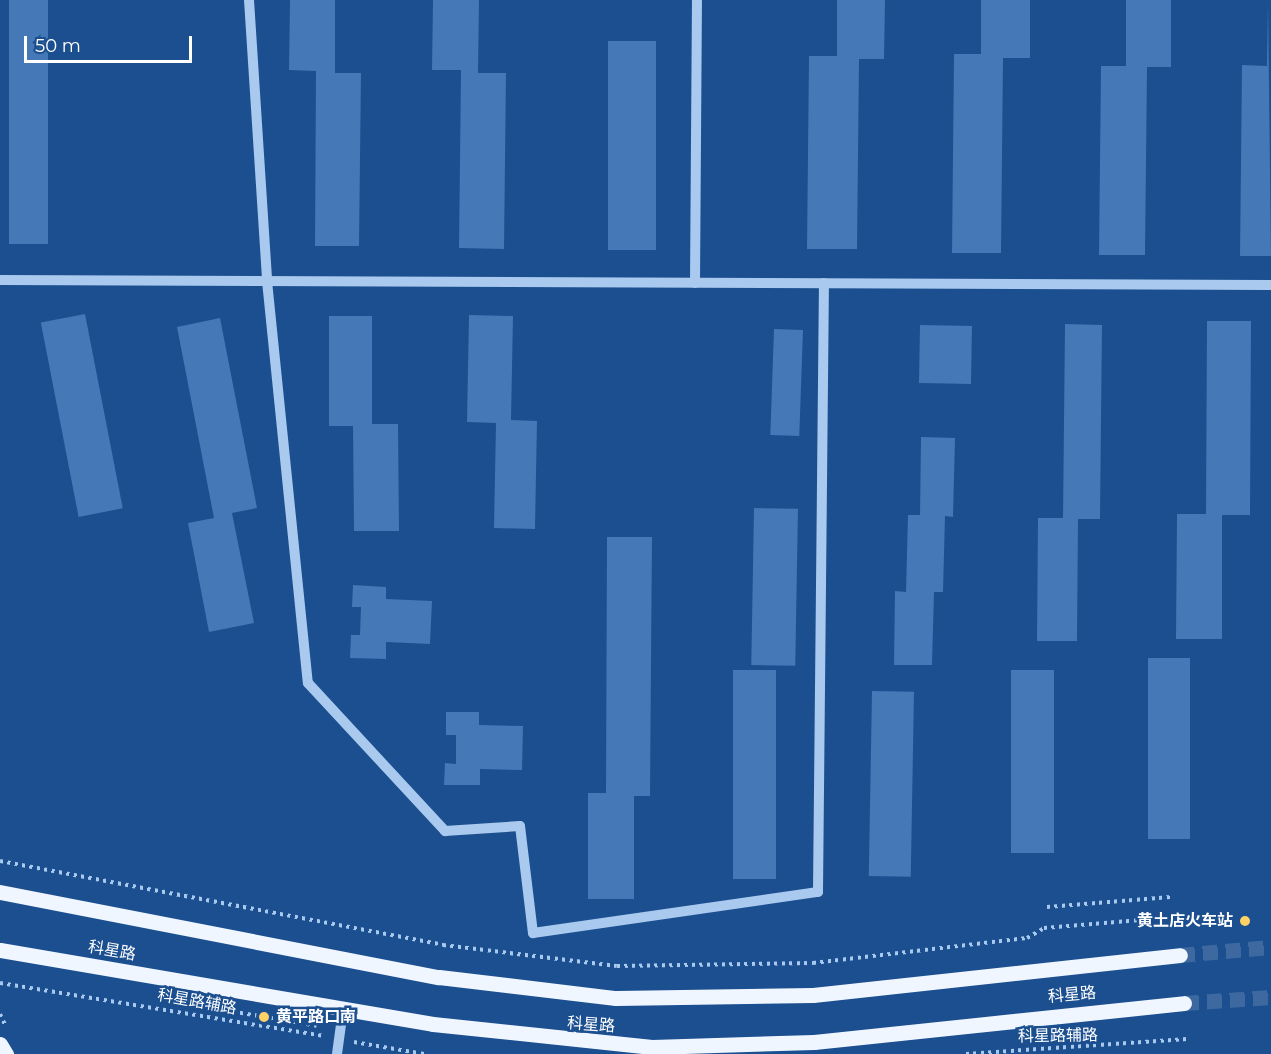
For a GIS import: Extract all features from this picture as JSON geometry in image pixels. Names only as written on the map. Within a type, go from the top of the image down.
[{"type":"main road","name":"科星路","points":[[0,892],[439,977],[616,998],[813,995],[1180,955]]},
{"type":"main road","name":"科星路","points":[[0,950],[344,1010],[584,1044],[736,1048],[1184,1003]]},
{"type":"main road","points":[[0,1044],[6,1054]]},
{"type":"street","points":[[249,0],[267,281],[308,682],[445,831],[520,826],[533,933],[818,892],[824,283]]},
{"type":"street","points":[[695,283],[698,0]]},
{"type":"street","points":[[0,280],[1271,285]]},
{"type":"street","points":[[337,1054],[344,1010]]},
{"type":"path","points":[[1047,907],[1171,897]]},
{"type":"path","name":"科星路辅路","points":[[0,983],[424,1054]]},
{"type":"path","points":[[218,1009],[284,1023],[316,1026]]},
{"type":"path","name":"科星路辅路","points":[[966,1054],[1187,1039]]},
{"type":"building","points":[[9,0],[48,0],[48,244],[9,244]]},
{"type":"building","points":[[290,0],[335,0],[335,73],[361,73],[359,246],[315,246],[316,71],[289,70]]},
{"type":"building","points":[[433,0],[479,0],[478,73],[506,73],[504,249],[459,248],[461,70],[432,70]]},
{"type":"building","points":[[837,0],[885,0],[884,59],[859,59],[857,249],[807,249],[809,56],[837,56]]},
{"type":"building","points":[[981,0],[1030,0],[1030,58],[1003,58],[1001,253],[952,253],[954,54],[981,54]]},
{"type":"building","points":[[1126,0],[1171,0],[1171,67],[1147,67],[1145,255],[1099,255],[1101,66],[1126,66]]},
{"type":"building","points":[[1268,0],[1271,256],[1240,256],[1242,65],[1267,66]]},
{"type":"building","points":[[608,41],[656,41],[656,250],[608,250]]},
{"type":"building","points":[[85,314],[123,508],[79,517],[41,323]]},
{"type":"building","points":[[469,315],[513,316],[511,420],[537,421],[535,529],[494,528],[496,423],[467,422]]},
{"type":"building","points":[[329,316],[372,316],[372,424],[398,424],[399,531],[354,531],[353,426],[329,426]]},
{"type":"building","points":[[220,318],[257,508],[232,513],[254,623],[209,632],[188,523],[214,518],[177,327]]},
{"type":"building","points":[[1207,321],[1251,321],[1250,515],[1222,515],[1222,639],[1176,639],[1177,514],[1206,514]]},
{"type":"building","points":[[1065,324],[1102,325],[1100,519],[1078,519],[1077,641],[1037,641],[1038,518],[1063,518]]},
{"type":"building","points":[[920,325],[972,326],[971,384],[919,383]]},
{"type":"building","points":[[774,329],[803,330],[799,436],[770,435]]},
{"type":"building","points":[[921,437],[955,438],[953,517],[945,516],[943,592],[934,592],[932,665],[894,665],[895,591],[906,592],[908,515],[920,515]]},
{"type":"building","points":[[754,508],[798,509],[795,666],[751,665]]},
{"type":"building","points":[[607,537],[652,537],[650,796],[634,796],[634,899],[588,899],[588,793],[606,793]]},
{"type":"building","points":[[353,585],[386,587],[386,599],[432,601],[430,644],[386,642],[386,659],[350,658],[351,635],[360,635],[361,607],[352,607]]},
{"type":"building","points":[[1148,658],[1190,658],[1190,839],[1148,839]]},
{"type":"building","points":[[733,670],[776,670],[776,879],[733,879]]},
{"type":"building","points":[[1011,670],[1054,670],[1054,853],[1011,853]]},
{"type":"building","points":[[872,691],[914,692],[911,877],[869,876]]},
{"type":"building","points":[[446,712],[479,712],[479,725],[523,726],[522,770],[480,769],[480,785],[444,785],[445,763],[456,764],[456,735],[446,735]]},
{"type":"tunnel","points":[[1180,955],[1271,947]]},
{"type":"tunnel","points":[[1184,1003],[1271,997]]},
{"type":"place","name":"黄土店火车站","points":[[1245,921]]},
{"type":"place","name":"黄平路口南","points":[[264,1017]]}]
